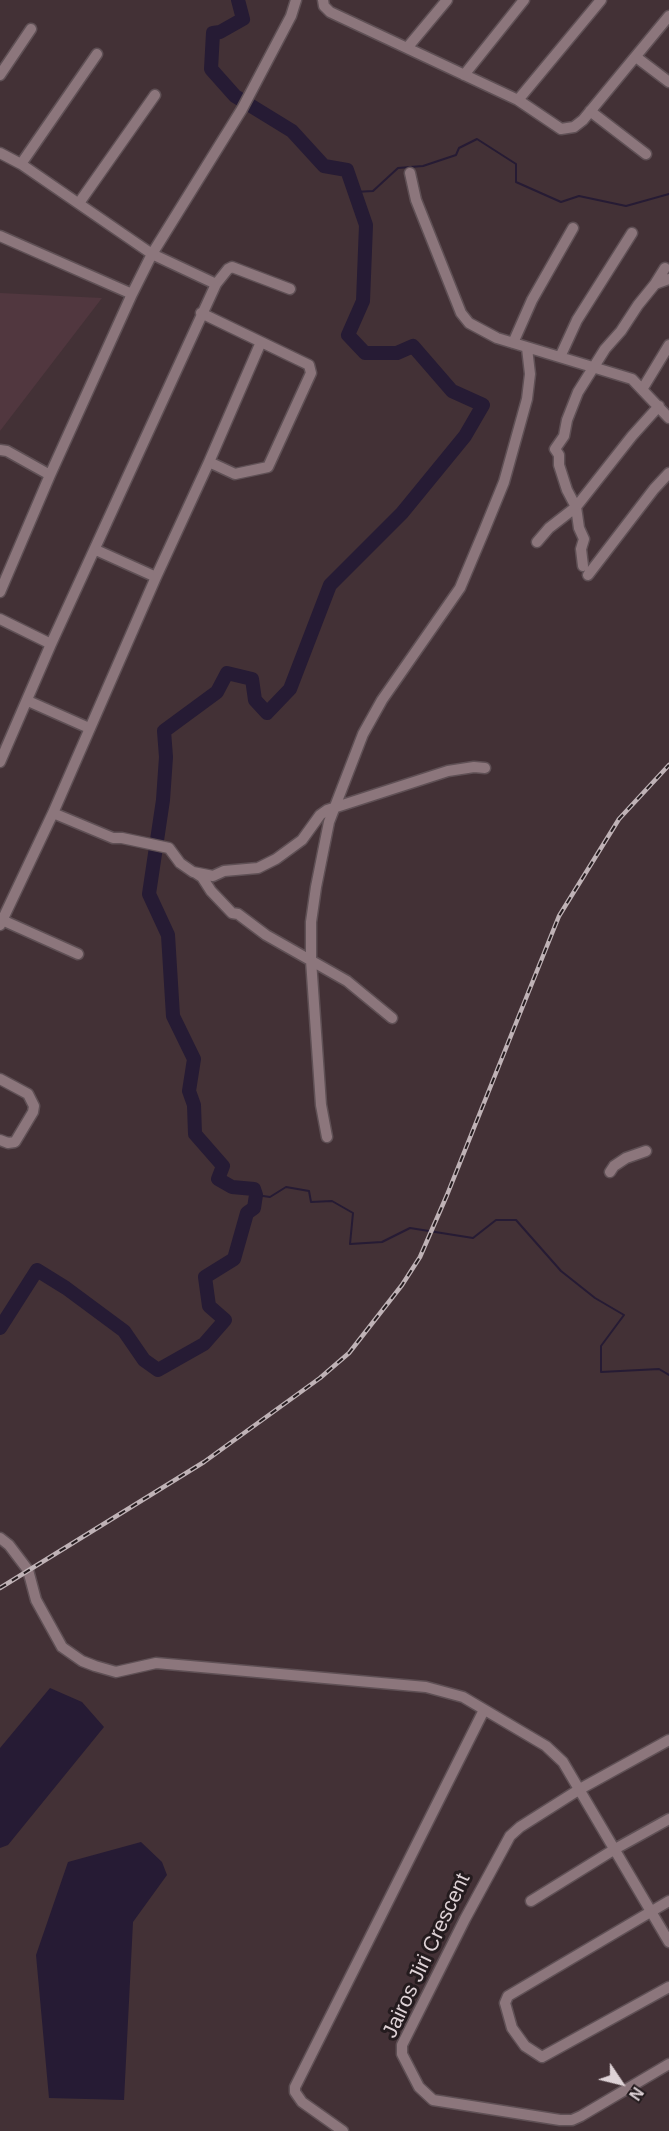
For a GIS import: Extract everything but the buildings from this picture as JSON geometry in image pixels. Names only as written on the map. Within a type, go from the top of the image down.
[{"type":"street","points":[[0,592],[50,475],[152,254],[242,109],[291,16],[296,0]]},
{"type":"street","points":[[322,0],[330,12],[518,100],[561,129],[574,127],[590,111],[669,15]]},
{"type":"street","points":[[407,48],[447,0]]},
{"type":"street","points":[[464,75],[524,0]]},
{"type":"street","points":[[518,100],[601,0]]},
{"type":"street","points":[[0,75],[31,29]]},
{"type":"street","points":[[21,165],[97,54]]},
{"type":"street","points":[[636,57],[669,82]]},
{"type":"street","points":[[79,203],[155,95]]},
{"type":"street","points":[[590,111],[646,154]]},
{"type":"street","points":[[0,153],[79,203],[152,254],[216,284]]},
{"type":"street","points":[[410,173],[416,200],[461,313],[469,323],[527,348],[632,379],[669,418]]},
{"type":"street","points":[[513,343],[532,300],[573,228]]},
{"type":"street","points":[[560,357],[577,320],[632,233]]},
{"type":"street","points":[[0,236],[132,294]]},
{"type":"street","points":[[0,762],[51,644],[216,284],[232,267],[290,289]]},
{"type":"street","points":[[668,271],[638,305],[621,331],[605,349],[578,392],[567,420],[564,436],[555,449],[559,455],[559,465],[567,490],[576,507],[579,528],[584,539],[581,549],[585,571],[669,473]]},
{"type":"street","points":[[201,313],[309,365],[311,373],[268,467],[235,474],[209,462]]},
{"type":"street","points":[[78,954],[1,922],[53,813],[261,342]]},
{"type":"street","points":[[643,388],[669,345]]},
{"type":"street","points":[[327,1137],[321,1105],[311,960],[311,922],[329,822],[363,734],[382,700],[460,588],[484,531],[504,482],[527,399],[530,374],[527,348]]},
{"type":"street","points":[[537,542],[549,528],[576,507],[658,406]]},
{"type":"street","points":[[0,450],[7,451],[50,475]]},
{"type":"street","points":[[96,550],[156,578]]},
{"type":"street","points":[[0,619],[51,644]]},
{"type":"street","points":[[28,701],[90,728]]},
{"type":"street","points":[[193,872],[213,876],[224,871],[258,868],[302,840],[320,815],[327,810],[448,771],[474,767],[485,768]]},
{"type":"street","points":[[53,813],[113,838],[169,848],[180,863],[202,876],[211,891],[232,913],[238,914],[266,935],[347,981],[392,1018]]},
{"type":"street","points":[[0,1079],[28,1094],[34,1106],[18,1140],[12,1143],[0,1140]]},
{"type":"street","points":[[610,1172],[614,1166],[626,1158],[646,1151]]},
{"type":"street","points":[[0,1538],[9,1545],[28,1570],[36,1600],[62,1647],[82,1661],[95,1666],[116,1672],[156,1663],[426,1687],[463,1697],[555,1753],[563,1762],[669,1942]]},
{"type":"street","points":[[343,2131],[302,2102],[295,2092],[297,2081],[484,1710]]},
{"type":"street","name":"Jairos Jiri Crescent","points":[[669,1740],[580,1789],[520,1827],[506,1841],[405,2037],[402,2054],[419,2086],[433,2100],[560,2120],[572,2120],[581,2116],[669,2064]]},
{"type":"street","points":[[531,1901],[669,1819]]},
{"type":"street","points":[[669,1901],[508,1996],[507,2014],[525,2046],[543,2057],[669,1987]]},
{"type":"shaded area","points":[[0,293],[102,298],[0,431]]},
{"type":"shaded area","points":[[50,1688],[82,1702],[104,1727],[8,1845],[0,1848],[0,1748]]},
{"type":"shaded area","points":[[141,1842],[162,1862],[167,1875],[133,1922],[124,2100],[49,2098],[36,1955],[68,1862]]},
{"type":"waterway","points":[[0,1328],[37,1270],[66,1288],[124,1331],[144,1360],[158,1370],[204,1344],[225,1320],[209,1306],[205,1277],[234,1259],[247,1213],[254,1208],[256,1195],[254,1189],[232,1187],[218,1179],[223,1166],[195,1134],[194,1105],[189,1091],[194,1059],[173,1016],[168,935],[149,894],[163,800],[166,757],[164,731],[217,692],[227,673],[252,679],[255,700],[267,713],[290,689],[330,585],[402,513],[465,436],[483,405],[452,391],[413,346],[397,353],[365,353],[348,335],[363,301],[366,225],[347,170],[324,166],[292,131],[235,96],[211,69],[213,33],[220,32],[243,19],[238,0]]},
{"type":"waterway","points":[[355,192],[373,191],[398,168],[423,166],[456,155],[459,148],[477,139],[516,164],[516,182],[561,202],[579,196],[626,206],[669,194]]},
{"type":"waterway","points":[[256,1195],[270,1197],[286,1187],[309,1191],[311,1202],[332,1201],[353,1213],[350,1244],[382,1242],[410,1228],[473,1238],[496,1220],[516,1220],[561,1271],[595,1298],[624,1315],[601,1346],[601,1372],[659,1369],[669,1375]]},
{"type":"railway","points":[[0,1588],[204,1462],[320,1378],[349,1353],[402,1285],[420,1257],[559,916],[619,819],[669,765]]}]
